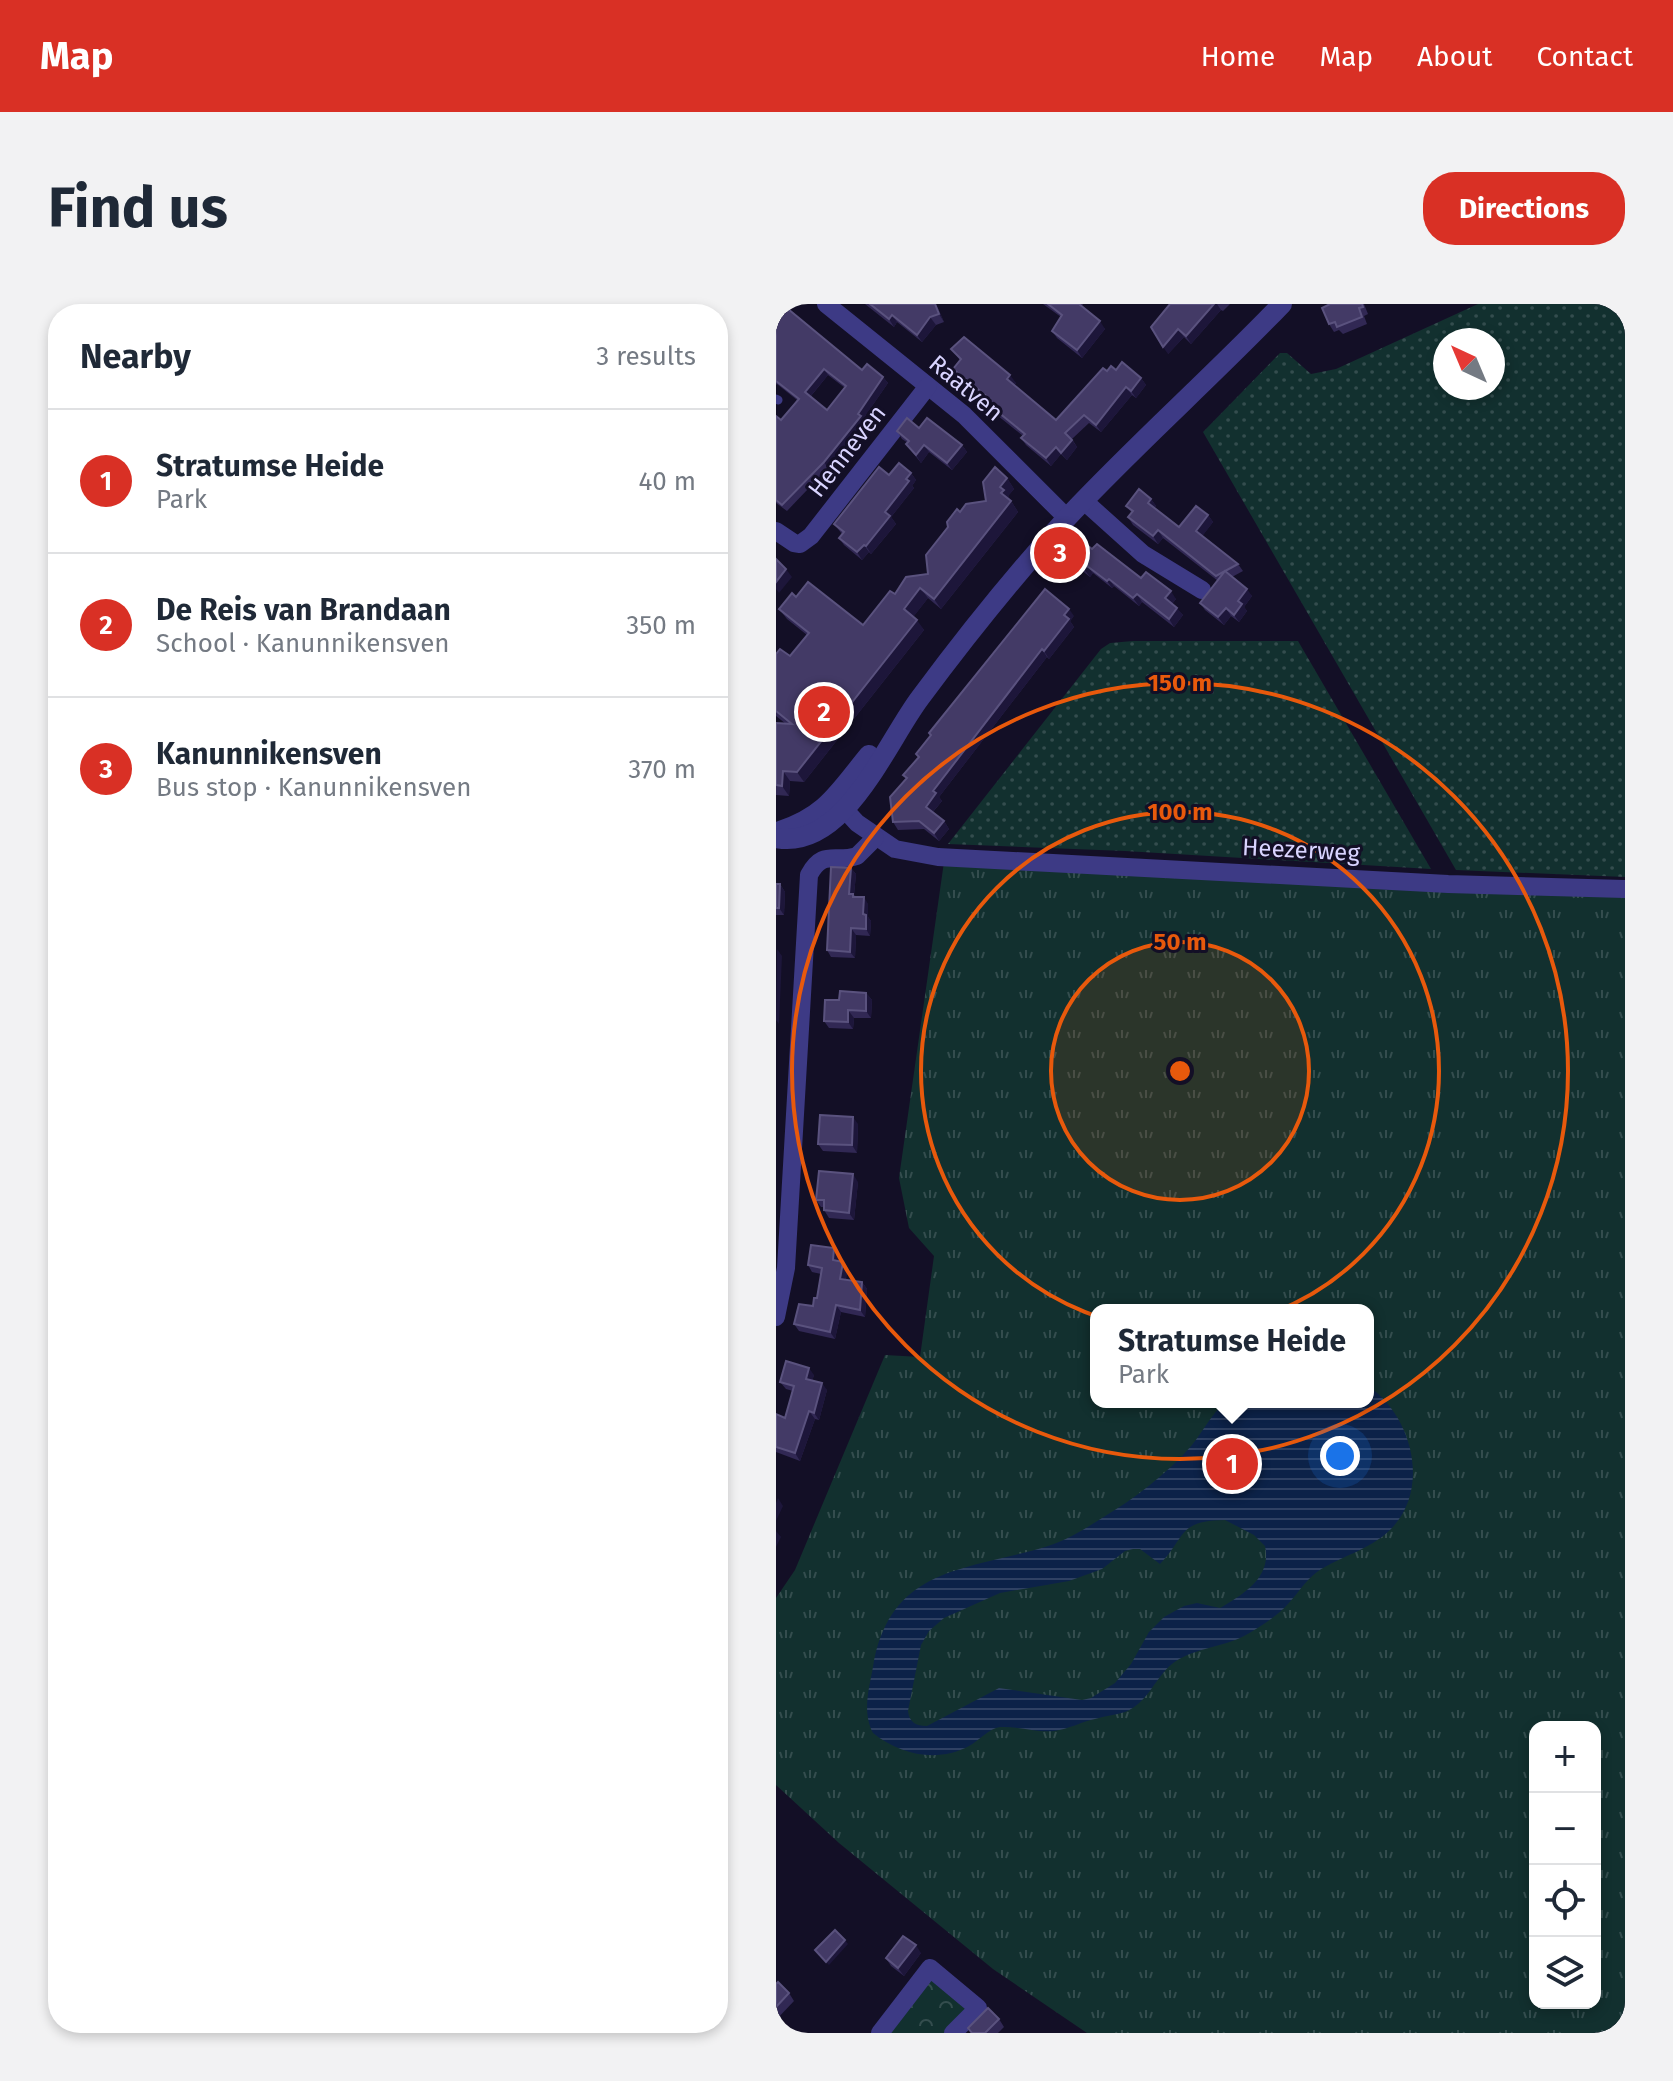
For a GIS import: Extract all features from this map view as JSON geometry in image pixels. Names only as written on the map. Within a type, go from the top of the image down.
[{"type":"street","name":"Raatven","points":[[826,304],[964,415],[1067,518]]},
{"type":"street","points":[[776,835],[839,804],[889,730],[910,711],[998,596],[1067,518],[1282,304]]},
{"type":"street","name":"Henneven","points":[[776,531],[800,544],[811,536],[928,386]]},
{"type":"street","points":[[1084,501],[1143,554],[1202,590]]},
{"type":"street","name":"Heezerweg","points":[[839,804],[875,838],[895,849],[938,857],[1448,884],[1625,889]]},
{"type":"street","points":[[776,1317],[786,1268],[785,1162],[809,875],[815,863],[823,859],[857,856],[875,838]]},
{"type":"street","points":[[880,2033],[930,1968],[978,2008],[953,2033]]},
{"type":"green space","points":[[1478,304],[1625,304],[1625,877],[1456,870],[1203,432],[1280,353],[1287,353],[1311,374],[1336,369]]},
{"type":"green space","points":[[1298,641],[1431,869],[948,844],[1101,649],[1110,643]]},
{"type":"green space","points":[[944,862],[1625,892],[1625,2033],[1087,2033],[993,1969],[839,1843],[776,1785],[776,1598],[795,1570],[885,1355],[920,1357],[934,1256],[909,1228],[899,1178]]},
{"type":"green space","points":[[928,1976],[968,2005],[948,2033],[885,2033]]},
{"type":"water","points":[[1374,1391],[1396,1416],[1406,1434],[1411,1454],[1413,1475],[1403,1514],[1381,1537],[1317,1572],[1283,1609],[1262,1625],[1236,1640],[1176,1661],[1141,1702],[1125,1712],[1054,1731],[1000,1727],[973,1744],[945,1754],[907,1751],[873,1733],[867,1700],[882,1634],[896,1609],[915,1590],[962,1568],[1055,1544],[1089,1526],[1161,1476],[1192,1445],[1220,1408],[1374,1408]],"holes":[[[1225,1520],[1254,1535],[1265,1546],[1266,1557],[1260,1576],[1238,1597],[1220,1608],[1197,1603],[1164,1617],[1149,1632],[1131,1664],[1115,1683],[1091,1698],[1082,1700],[999,1688],[927,1726],[916,1724],[910,1718],[908,1711],[921,1645],[929,1631],[944,1618],[1000,1593],[1069,1581],[1102,1569],[1125,1551],[1140,1549],[1160,1564],[1185,1532],[1198,1523]]]},
{"type":"building","points":[[776,304],[782,304],[862,370],[867,364],[883,377],[858,414],[861,416],[824,462],[782,505],[776,500],[776,416],[781,420],[799,399],[776,381]],"holes":[[[824,369],[846,386],[827,410],[805,392]]]},
{"type":"building","points":[[870,304],[935,304],[939,314],[930,317],[917,335],[892,315],[889,319]]},
{"type":"building","points":[[1048,304],[1079,304],[1100,321],[1077,350],[1052,331],[1062,315]]},
{"type":"building","points":[[1170,304],[1214,304],[1186,336],[1178,329],[1163,347],[1151,327]]},
{"type":"building","points":[[1330,304],[1362,304],[1363,307],[1359,308],[1362,317],[1337,327],[1335,322],[1329,324],[1322,308]]},
{"type":"building","points":[[964,337],[1010,375],[1007,379],[1056,420],[1103,368],[1107,371],[1111,366],[1116,370],[1122,362],[1141,378],[1131,391],[1126,387],[1096,425],[1084,415],[1065,433],[1072,440],[1061,453],[1056,447],[1046,458],[1021,438],[1025,434],[987,403],[990,399],[953,369],[961,359],[951,349]]},
{"type":"building","points":[[907,418],[919,428],[927,418],[962,445],[947,463],[924,445],[916,455],[906,444],[909,441],[897,431]]},
{"type":"building","points":[[899,463],[911,473],[906,479],[909,481],[885,512],[890,516],[866,546],[857,552],[839,538],[844,532],[834,524],[879,467],[889,475]]},
{"type":"building","points":[[995,467],[1007,478],[1000,487],[1004,490],[1001,493],[1011,501],[934,599],[920,588],[904,609],[917,620],[797,772],[783,771],[782,786],[776,785],[776,723],[792,724],[776,711],[776,654],[780,649],[790,656],[809,633],[779,609],[792,593],[796,597],[808,582],[863,625],[890,591],[895,594],[906,577],[928,574],[926,555],[948,527],[947,522],[957,509],[960,512],[966,504],[986,501],[983,482]]},
{"type":"building","points":[[1139,489],[1151,499],[1148,503],[1179,527],[1196,506],[1208,515],[1196,531],[1238,564],[1216,576],[1158,530],[1153,536],[1128,517],[1133,511],[1126,506]]},
{"type":"building","points":[[1078,538],[1092,549],[1097,544],[1141,578],[1146,572],[1171,591],[1165,598],[1177,608],[1169,619],[1137,594],[1133,598],[1109,579],[1107,581],[1087,566],[1084,569],[1065,555]]},
{"type":"building","points":[[776,559],[786,569],[776,582]]},
{"type":"building","points":[[1225,571],[1247,589],[1238,601],[1242,604],[1234,615],[1226,608],[1218,617],[1200,603]]},
{"type":"building","points":[[1045,589],[1069,609],[1064,615],[1069,619],[1044,651],[1042,649],[933,791],[936,793],[926,807],[944,821],[934,833],[919,821],[893,822],[890,797],[907,778],[903,775],[919,757],[916,754],[931,735],[929,733]]},
{"type":"building","points":[[831,867],[851,868],[849,894],[864,897],[866,929],[851,928],[850,952],[827,950]]},
{"type":"building","points":[[776,884],[780,884],[779,908],[776,908]]},
{"type":"building","points":[[840,991],[866,993],[866,1011],[848,1010],[848,1022],[824,1021],[825,1000],[839,1000]]},
{"type":"building","points":[[820,1115],[853,1117],[852,1145],[818,1144]]},
{"type":"building","points":[[819,1171],[853,1174],[849,1213],[824,1210],[824,1200],[816,1200]]},
{"type":"building","points":[[811,1245],[834,1248],[833,1260],[843,1262],[840,1279],[862,1282],[860,1310],[836,1305],[830,1332],[794,1324],[799,1304],[813,1306],[814,1298],[817,1298],[822,1268],[808,1265]]},
{"type":"building","points":[[786,1361],[809,1368],[806,1379],[822,1383],[814,1413],[809,1411],[795,1453],[776,1447],[776,1414],[785,1418],[794,1386],[780,1382]]},
{"type":"building","points":[[835,1930],[845,1940],[826,1962],[815,1950]]},
{"type":"building","points":[[903,1936],[916,1945],[898,1968],[886,1958]]},
{"type":"building","points":[[778,1982],[789,1993],[776,2007],[776,1984]]},
{"type":"building","points":[[988,2008],[999,2019],[985,2033],[972,2033],[968,2028]]},
{"type":"place","name":"Kanunnikensven","points":[[1060,553]]},
{"type":"place","name":"De Reis van Brandaan","points":[[824,712]]},
{"type":"place","name":"Stratumse Heide","points":[[1232,1464]]}]
